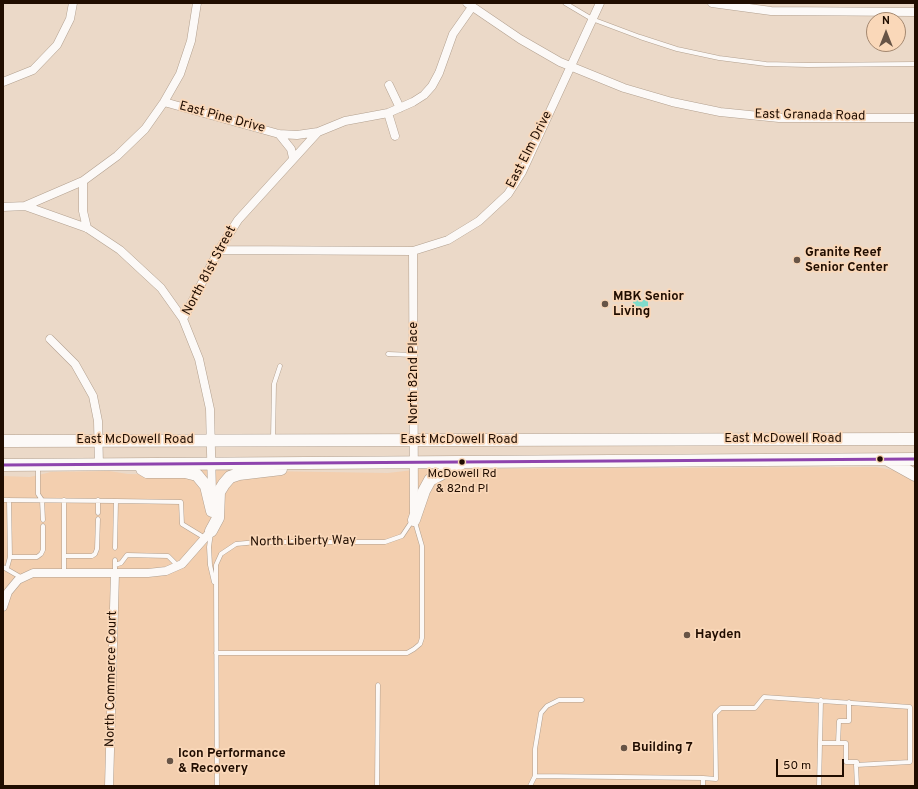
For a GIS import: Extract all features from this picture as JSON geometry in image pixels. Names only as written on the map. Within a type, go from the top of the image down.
[{"type":"main road","points":[[688,439],[688,460]]},
{"type":"main road","name":"East McDowell Road","points":[[3,441],[915,439]]},
{"type":"main road","points":[[885,459],[915,475]]},
{"type":"main road","name":"East McDowell Road","points":[[3,465],[99,465],[212,462],[915,459]]},
{"type":"main road","points":[[414,520],[424,491],[430,480],[465,461]]},
{"type":"main road","points":[[208,535],[218,518],[220,492],[224,484],[230,478],[239,474],[335,462]]},
{"type":"main road","points":[[132,464],[147,472],[185,472],[197,475],[206,486],[212,511]]},
{"type":"street","points":[[3,82],[33,70],[57,45],[70,19],[73,3]]},
{"type":"street","points":[[3,207],[25,206],[83,181],[116,156],[145,129],[164,102],[180,74],[191,41],[197,3]]},
{"type":"street","name":"East Elm Drive","points":[[219,250],[412,251],[448,240],[466,230],[479,221],[508,194],[522,172],[600,3]]},
{"type":"street","points":[[712,3],[771,12],[915,12]]},
{"type":"street","name":"East Pine Drive","points":[[164,102],[279,134],[297,135],[318,132],[345,121],[388,113],[419,99],[432,86],[439,73],[452,34],[470,5]]},
{"type":"street","name":"East Granada Road","points":[[470,5],[520,39],[571,67],[624,88],[672,102],[720,112],[779,118],[915,118]]},
{"type":"street","points":[[390,85],[400,108]]},
{"type":"street","points":[[388,113],[395,136]]},
{"type":"street","name":"North 81st Street","points":[[212,462],[210,409],[206,386],[199,359],[183,319],[219,250],[238,220],[272,181],[286,169],[293,158],[318,132]]},
{"type":"street","name":"East Pine Drive","points":[[279,134],[291,149],[293,158]]},
{"type":"street","points":[[83,181],[83,211],[87,228]]},
{"type":"street","points":[[25,206],[87,228],[120,250],[161,288],[183,319]]},
{"type":"street","name":"North 82nd Place","points":[[412,251],[414,520]]},
{"type":"street","points":[[50,339],[75,364],[91,392],[98,422],[99,465]]},
{"type":"street","points":[[3,606],[8,592],[18,580],[33,573],[64,573],[115,566],[166,571],[182,564],[208,535],[212,511],[212,462]]},
{"type":"street","name":"North Commerce Court","points":[[109,786],[115,566]]},
{"type":"lane","points":[[565,3],[592,19],[662,44],[719,58],[766,64],[915,64]]},
{"type":"lane","points":[[388,354],[413,354]]},
{"type":"lane","points":[[273,440],[274,384],[280,366]]},
{"type":"lane","points":[[38,465],[38,494],[42,500],[43,520]]},
{"type":"lane","points":[[3,500],[182,502],[182,524],[208,535]]},
{"type":"lane","points":[[9,500],[10,557],[5,567],[22,578]]},
{"type":"lane","points":[[64,500],[64,573]]},
{"type":"lane","points":[[98,500],[98,513]]},
{"type":"lane","points":[[115,548],[116,501]]},
{"type":"lane","points":[[64,556],[92,556],[95,554],[97,549],[98,519]]},
{"type":"lane","points":[[216,653],[407,653],[414,649],[420,644],[422,638],[422,546],[414,520]]},
{"type":"lane","name":"North Liberty Way","points":[[217,786],[216,565],[221,554],[236,544],[257,542],[385,542],[402,536],[414,520]]},
{"type":"lane","points":[[10,557],[37,557],[41,554],[43,550],[43,526]]},
{"type":"lane","name":"North Liberty Way","points":[[208,535],[210,565],[216,588]]},
{"type":"lane","points":[[115,566],[121,563],[127,554],[168,556],[177,566]]},
{"type":"lane","points":[[377,786],[378,685]]},
{"type":"lane","points":[[535,776],[716,779],[715,714],[721,708],[755,708],[764,697],[910,707],[910,762],[856,765]]},
{"type":"lane","points":[[530,786],[535,776],[535,749],[541,713],[546,706],[560,700],[582,700]]},
{"type":"lane","points":[[818,786],[821,700]]},
{"type":"lane","points":[[838,743],[839,721],[849,721],[849,702]]},
{"type":"lane","points":[[820,743],[846,743],[846,762],[857,762],[857,786]]},
{"type":"lane","points":[[703,778],[703,786]]},
{"type":"shaded area","points":[[876,467],[898,471],[915,480],[915,786],[3,786],[3,476],[30,477],[51,472],[109,471],[128,474],[189,475],[201,470],[388,473],[422,469]]},
{"type":"water","points":[[633,300],[648,300],[648,308],[633,308]]},
{"type":"transit line","points":[[3,465],[915,459]]},
{"type":"place","name":"Granite Reef Senior Center","points":[[797,260]]},
{"type":"place","name":"MBK Senior Living","points":[[605,304]]},
{"type":"place","name":"McDowell Rd & 82nd Pl","points":[[462,462]]},
{"type":"place","name":"Hayden","points":[[687,635]]},
{"type":"place","name":"Building 7","points":[[624,748]]},
{"type":"place","name":"Icon Performance & Recovery","points":[[170,761]]}]
